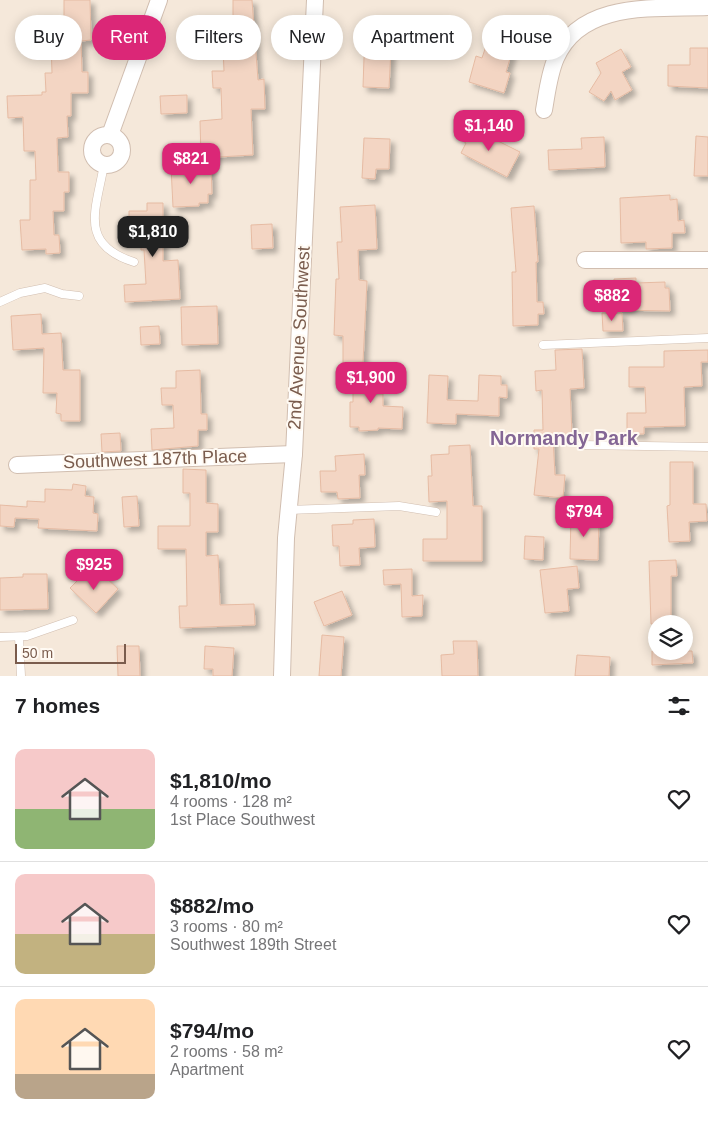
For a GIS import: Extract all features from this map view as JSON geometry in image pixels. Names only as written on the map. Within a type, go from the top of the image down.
[{"type":"street","points":[[104,164],[113,163],[122,153],[120,144],[110,135],[159,0]]},
{"type":"street","name":"2nd Avenue Southwest","points":[[282,676],[288,510],[294,454],[315,0]]},
{"type":"street","points":[[544,110],[550,74],[556,57],[565,42],[580,27],[595,19],[625,11],[708,7]]},
{"type":"street","points":[[585,260],[708,260]]},
{"type":"street","name":"Southwest 187th Place","points":[[17,465],[294,454]]},
{"type":"lane","points":[[104,164],[94,216],[94,226],[97,235],[118,257],[134,262]]},
{"type":"lane","points":[[0,302],[20,293],[45,288],[62,294],[79,296]]},
{"type":"lane","points":[[543,345],[708,338]]},
{"type":"lane","points":[[581,445],[708,447]]},
{"type":"lane","points":[[288,510],[398,506],[436,512]]},
{"type":"lane","points":[[0,637],[19,637],[44,631],[73,620]]},
{"type":"lane","points":[[19,637],[20,676]]},
{"type":"shaded area","points":[[0,0],[708,0],[708,676],[0,676]]},
{"type":"building","points":[[64,0],[90,0],[91,40],[82,41],[82,15],[64,15]]},
{"type":"building","points":[[233,0],[252,0],[253,15],[233,15]]},
{"type":"building","points":[[690,48],[708,48],[708,88],[668,86],[668,65],[690,65]]},
{"type":"building","points":[[621,49],[631,67],[622,72],[632,90],[615,100],[611,91],[604,101],[589,92],[601,73],[596,63]]},
{"type":"building","points":[[476,56],[482,58],[482,60],[510,60],[506,72],[510,73],[504,93],[469,82]]},
{"type":"building","points":[[52,60],[82,60],[82,72],[88,72],[88,93],[71,93],[71,116],[67,116],[68,137],[57,138],[58,172],[69,172],[69,192],[64,192],[64,211],[53,211],[54,235],[59,235],[60,253],[46,254],[46,249],[22,250],[20,220],[30,220],[30,180],[36,180],[35,151],[24,151],[23,117],[8,118],[7,96],[42,95],[42,92],[46,92],[45,73],[52,73]]},
{"type":"building","points":[[224,60],[256,60],[258,80],[264,79],[265,109],[251,109],[253,155],[201,158],[200,121],[222,119],[221,88],[213,88],[212,71],[224,71]]},
{"type":"building","points":[[364,60],[390,60],[389,88],[363,87]]},
{"type":"building","points":[[187,95],[187,113],[161,114],[160,96]]},
{"type":"building","points":[[468,126],[520,152],[507,177],[461,153],[466,143],[461,140]]},
{"type":"building","points":[[696,136],[708,137],[708,176],[694,176]]},
{"type":"building","points":[[604,137],[605,167],[549,170],[548,150],[582,149],[581,138]]},
{"type":"building","points":[[364,138],[390,139],[389,169],[376,169],[375,179],[362,178]]},
{"type":"building","points":[[211,165],[212,194],[208,194],[208,203],[199,203],[199,206],[173,207],[171,167]]},
{"type":"building","points":[[670,195],[670,200],[677,199],[678,221],[684,220],[685,233],[672,233],[672,248],[646,249],[646,242],[621,243],[620,198]]},
{"type":"building","points":[[147,203],[163,203],[163,261],[178,260],[180,299],[125,302],[124,285],[146,284],[144,250],[141,250],[141,240],[129,240],[129,211],[147,211]]},
{"type":"building","points":[[375,205],[377,249],[358,250],[359,280],[367,281],[363,362],[343,363],[343,336],[334,335],[336,279],[339,279],[337,242],[342,242],[340,207]]},
{"type":"building","points":[[534,206],[538,262],[536,262],[537,302],[543,302],[544,314],[538,314],[538,325],[513,326],[512,272],[516,272],[511,208]]},
{"type":"building","points":[[272,224],[273,248],[252,249],[251,225]]},
{"type":"building","points":[[636,278],[636,283],[665,282],[665,288],[669,288],[670,311],[616,310],[614,279]]},
{"type":"building","points":[[217,306],[218,344],[182,345],[181,307]]},
{"type":"building","points":[[602,313],[622,313],[623,331],[603,331]]},
{"type":"building","points":[[41,314],[42,334],[61,333],[63,370],[80,370],[80,421],[61,421],[61,414],[56,413],[57,393],[43,393],[44,348],[13,350],[11,316]]},
{"type":"building","points":[[159,326],[160,344],[141,345],[140,327]]},
{"type":"building","points":[[582,349],[584,388],[570,389],[572,434],[553,437],[555,475],[565,475],[563,498],[534,495],[539,449],[534,449],[534,430],[543,430],[542,390],[536,391],[535,371],[556,370],[555,350]]},
{"type":"building","points":[[708,350],[708,362],[701,362],[702,386],[684,387],[685,426],[644,427],[644,434],[627,434],[627,413],[646,413],[645,387],[629,387],[629,367],[664,367],[664,351]]},
{"type":"building","points":[[353,364],[374,365],[375,394],[383,394],[383,406],[403,407],[402,429],[378,428],[378,430],[359,431],[359,427],[350,427],[350,402],[353,402]]},
{"type":"building","points":[[200,370],[201,414],[207,414],[207,430],[198,430],[198,446],[152,450],[151,429],[174,428],[173,405],[162,405],[161,388],[176,388],[176,371]]},
{"type":"building","points":[[429,375],[448,376],[447,400],[478,401],[479,375],[501,376],[501,385],[507,385],[507,398],[499,397],[499,416],[456,414],[456,424],[427,423]]},
{"type":"building","points":[[120,433],[121,451],[102,452],[101,434]]},
{"type":"building","points":[[470,445],[473,506],[482,506],[482,561],[423,561],[423,539],[447,539],[447,501],[429,502],[428,476],[432,476],[431,455],[449,454],[449,446]]},
{"type":"building","points":[[364,454],[365,475],[359,475],[360,498],[338,499],[337,492],[321,492],[320,471],[336,471],[335,456]]},
{"type":"building","points":[[670,462],[693,462],[693,504],[706,504],[707,521],[689,522],[690,541],[669,542],[667,506],[670,505]]},
{"type":"building","points":[[183,469],[206,470],[206,503],[218,504],[218,532],[206,532],[206,556],[218,555],[220,605],[254,604],[255,625],[180,628],[179,606],[187,606],[186,549],[158,549],[158,526],[190,526],[190,493],[183,493]]},
{"type":"building","points":[[73,484],[86,486],[85,496],[94,497],[93,513],[98,514],[97,531],[38,528],[39,519],[15,518],[14,527],[0,526],[0,505],[27,507],[27,501],[45,502],[45,489],[72,490]]},
{"type":"building","points":[[137,496],[139,526],[124,527],[122,497]]},
{"type":"building","points":[[571,515],[599,516],[598,560],[570,559]]},
{"type":"building","points":[[374,519],[375,547],[359,548],[360,565],[340,566],[339,546],[333,546],[332,525],[353,524],[353,520]]},
{"type":"building","points":[[525,536],[544,537],[543,560],[524,559]]},
{"type":"building","points":[[676,560],[677,576],[671,576],[671,615],[651,615],[649,561]]},
{"type":"building","points":[[577,566],[579,588],[567,589],[569,611],[545,613],[540,570]]},
{"type":"building","points":[[412,569],[412,596],[423,595],[422,616],[402,617],[401,584],[384,585],[383,570]]},
{"type":"building","points":[[85,573],[94,581],[101,573],[118,589],[96,613],[70,588]]},
{"type":"building","points":[[23,574],[47,574],[48,609],[0,610],[0,578],[23,577]]},
{"type":"building","points":[[342,591],[352,615],[324,626],[314,602]]},
{"type":"building","points":[[322,635],[344,637],[341,676],[319,676]]},
{"type":"building","points":[[453,641],[477,641],[478,676],[442,676],[441,655],[454,654]]},
{"type":"building","points":[[117,646],[139,646],[140,676],[118,676]]},
{"type":"building","points":[[205,646],[234,648],[232,676],[213,676],[213,669],[204,669]]},
{"type":"building","points":[[577,655],[610,657],[609,676],[575,676]]},
{"type":"building","points":[[652,660],[693,660],[693,663],[652,665]]},
{"type":"district","name":"Normandy Park","points":[[564,438]]}]
